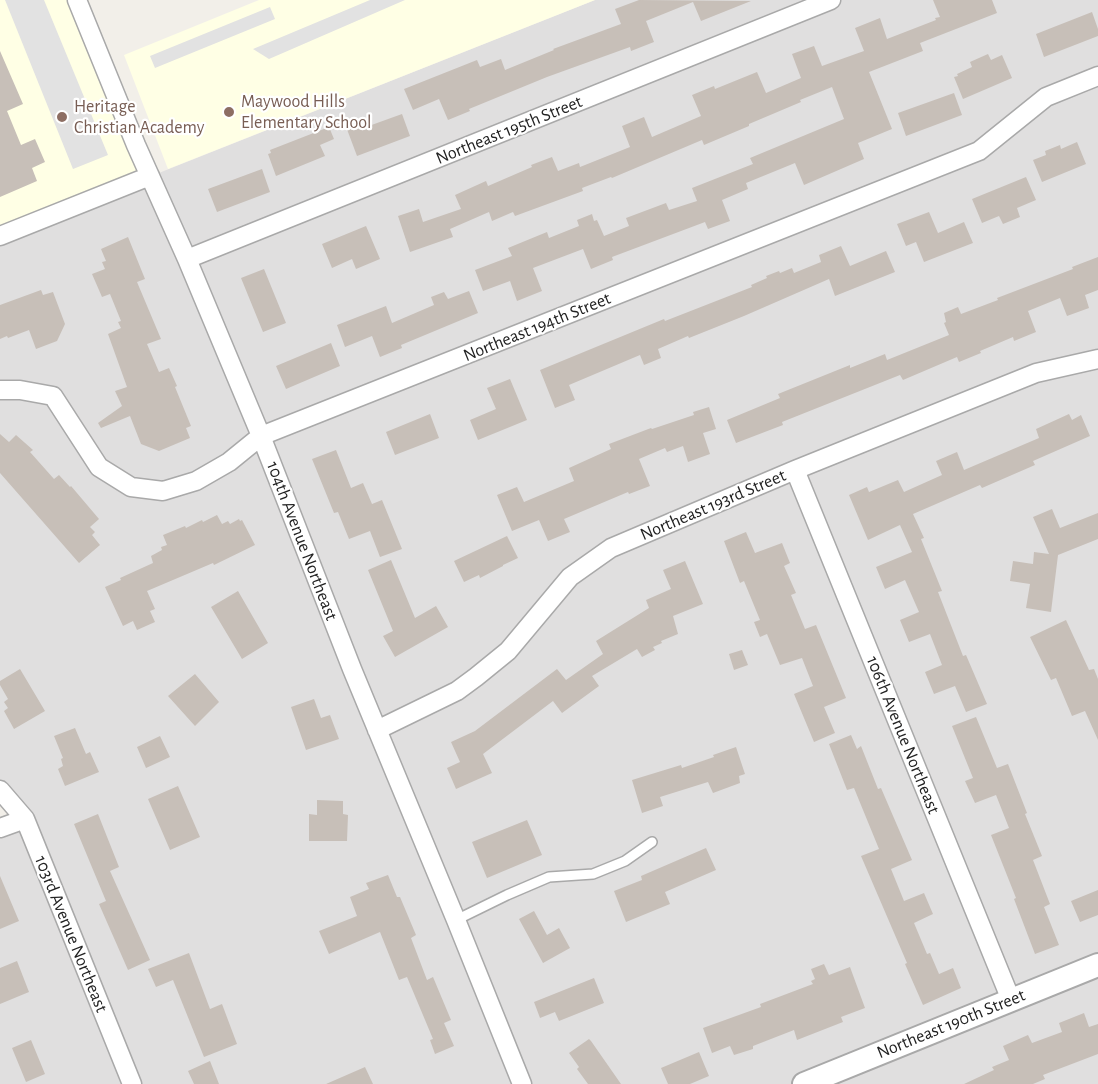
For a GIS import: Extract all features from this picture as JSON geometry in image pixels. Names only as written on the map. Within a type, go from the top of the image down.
[{"type":"street","name":"104th Avenue Northeast","points":[[77,0],[261,436],[377,730],[522,1084]]},
{"type":"street","name":"Northeast 195th Street","points":[[187,259],[831,0]]},
{"type":"street","name":"Northeast 194th Street","points":[[0,390],[20,390],[53,396],[99,467],[131,487],[164,491],[196,482],[229,462],[261,436],[980,151],[1046,97],[1098,76]]},
{"type":"street","points":[[0,236],[150,176]]},
{"type":"street","name":"Northeast 193rd Street","points":[[377,730],[457,691],[476,677],[508,651],[570,577],[611,548],[795,470],[1036,373],[1098,359]]},
{"type":"street","name":"106th Avenue Northeast","points":[[795,470],[1011,1000]]},
{"type":"street","name":"103rd Avenue Northeast","points":[[0,790],[25,819],[132,1084]]},
{"type":"street","points":[[0,828],[25,819]]},
{"type":"street","name":"Northeast 190th Street","points":[[804,1084],[1098,965]]},
{"type":"lane","points":[[456,920],[549,877],[593,874],[625,861],[652,842]]},
{"type":"shaded area","name":"Heritage Christian Academy","points":[[0,0],[82,0],[150,176],[0,236]]},
{"type":"shaded area","points":[[5,0],[44,0],[108,155],[73,169]]},
{"type":"shaded area","name":"Maywood Hills Elementary School","points":[[259,0],[595,0],[168,169],[124,55]]},
{"type":"shaded area","points":[[370,0],[405,0],[269,59],[253,49]]},
{"type":"shaded area","points":[[595,0],[1098,0],[1098,1084],[0,1084],[0,828],[24,819],[0,790],[0,236]]},
{"type":"shaded area","points":[[270,7],[275,19],[155,68],[150,56]]},
{"type":"building","points":[[639,0],[751,1],[701,21],[693,2],[646,21],[654,42],[631,51],[630,47],[547,77],[448,120],[439,99],[413,110],[404,89],[477,60],[480,67],[501,59],[505,70],[553,49],[621,24],[615,9]]},
{"type":"building","points":[[933,0],[992,0],[997,13],[920,43],[923,51],[869,72],[892,129],[858,143],[864,159],[804,185],[795,163],[746,183],[748,189],[722,200],[730,221],[708,229],[705,222],[612,257],[613,260],[591,269],[583,249],[533,268],[542,291],[517,301],[510,281],[483,291],[475,270],[512,256],[508,248],[547,232],[549,238],[579,226],[577,220],[592,214],[604,236],[629,226],[626,218],[666,203],[669,210],[697,201],[692,188],[753,164],[750,158],[844,119],[832,87],[704,145],[702,140],[612,178],[582,188],[583,191],[515,216],[513,212],[492,221],[489,212],[450,229],[453,237],[410,252],[398,216],[419,209],[423,222],[461,209],[455,195],[486,181],[488,186],[552,157],[558,171],[579,163],[580,167],[630,147],[622,126],[644,117],[652,137],[701,116],[692,95],[714,86],[715,89],[757,72],[766,93],[801,78],[792,54],[814,46],[822,66],[864,51],[855,28],[880,18],[887,39],[940,17]]},
{"type":"building","points":[[1092,12],[1098,36],[1044,57],[1036,34]]},
{"type":"building","points":[[0,51],[23,104],[7,111],[21,145],[35,139],[45,162],[32,168],[37,181],[0,197]]},
{"type":"building","points":[[988,54],[991,60],[1002,55],[1012,78],[963,99],[954,77],[972,67],[970,62]]},
{"type":"building","points":[[954,93],[962,115],[906,136],[898,113]]},
{"type":"building","points":[[402,114],[410,136],[357,156],[345,124],[363,118],[366,127]]},
{"type":"building","points":[[329,127],[334,139],[320,145],[325,156],[276,176],[268,154],[271,153],[270,150]]},
{"type":"building","points":[[1077,142],[1086,164],[1042,182],[1033,160],[1046,155],[1045,151],[1060,145],[1061,149]]},
{"type":"building","points":[[262,169],[270,192],[217,212],[208,189]]},
{"type":"building","points":[[1026,177],[1036,200],[1017,208],[1020,217],[1003,224],[999,216],[982,223],[972,199]]},
{"type":"building","points":[[929,212],[938,233],[964,222],[973,243],[924,262],[916,242],[906,246],[897,224]]},
{"type":"building","points":[[366,226],[380,259],[356,269],[352,259],[332,268],[322,244]]},
{"type":"building","points":[[128,237],[145,279],[137,282],[161,339],[147,344],[159,372],[169,368],[191,426],[186,428],[190,438],[159,451],[141,444],[130,416],[101,428],[98,423],[122,406],[115,391],[127,387],[108,334],[121,328],[118,322],[121,321],[110,294],[102,297],[92,274],[105,269],[102,262],[106,261],[101,249]]},
{"type":"building","points":[[841,246],[850,266],[886,251],[895,272],[835,296],[829,279],[744,316],[658,349],[661,358],[644,365],[640,355],[569,385],[575,400],[555,408],[540,370],[664,319],[665,321],[752,287],[751,285],[767,278],[766,276],[779,271],[780,273],[792,268],[794,273],[821,262],[819,255]]},
{"type":"building","points":[[1098,257],[1098,290],[1085,295],[1089,308],[1067,316],[1060,298],[1028,311],[1036,332],[1014,341],[1013,337],[959,362],[957,357],[903,380],[900,375],[736,443],[727,420],[780,398],[778,394],[850,365],[850,368],[885,354],[887,360],[949,335],[944,323],[946,322],[944,313],[958,307],[961,314]]},
{"type":"building","points":[[264,269],[286,323],[263,332],[241,278]]},
{"type":"building","points":[[41,290],[43,295],[53,292],[65,324],[57,341],[36,349],[29,330],[0,339],[0,305]]},
{"type":"building","points":[[469,291],[478,313],[401,345],[402,348],[380,357],[372,336],[345,347],[337,325],[386,306],[392,323],[434,305],[431,297],[444,292],[448,299]]},
{"type":"building","points":[[331,343],[340,366],[286,389],[276,366]]},
{"type":"building","points":[[510,379],[527,420],[478,440],[470,420],[496,409],[487,388]]},
{"type":"building","points":[[709,407],[716,429],[703,433],[710,454],[688,462],[683,446],[667,452],[665,448],[639,459],[650,486],[629,494],[628,492],[564,519],[570,532],[548,541],[539,520],[512,531],[497,495],[517,487],[524,502],[574,481],[569,468],[611,449],[609,444],[694,415],[693,412]]},
{"type":"building","points":[[430,414],[439,438],[395,455],[386,432]]},
{"type":"building","points":[[1069,414],[1072,420],[1081,415],[1090,436],[1033,461],[1035,465],[982,488],[980,485],[913,514],[924,538],[921,539],[942,591],[938,592],[963,656],[966,655],[987,704],[966,712],[955,686],[934,694],[925,672],[942,665],[930,634],[909,642],[900,620],[919,612],[905,580],[885,589],[876,567],[912,552],[900,525],[868,540],[849,495],[867,487],[869,492],[898,480],[904,492],[942,475],[936,461],[957,452],[964,470],[1039,438],[1036,429]]},
{"type":"building","points":[[0,434],[9,442],[16,435],[33,450],[30,452],[54,479],[59,475],[99,519],[90,527],[95,532],[92,535],[100,545],[79,563],[0,473]]},
{"type":"building","points":[[336,450],[351,488],[363,483],[372,504],[382,500],[402,549],[380,557],[370,531],[349,539],[338,512],[334,513],[312,459]]},
{"type":"building","points":[[1052,509],[1060,528],[1098,513],[1098,539],[1058,555],[1051,612],[1026,608],[1030,584],[1010,581],[1013,561],[1033,564],[1034,552],[1049,554],[1033,517]]},
{"type":"building","points":[[217,515],[222,524],[242,520],[255,545],[214,565],[213,563],[147,591],[155,609],[150,611],[155,622],[137,630],[133,621],[123,626],[105,587],[153,563],[151,556],[167,545],[163,535]]},
{"type":"building","points":[[746,532],[755,553],[782,543],[790,563],[784,566],[796,593],[791,595],[805,629],[816,625],[846,698],[824,707],[835,733],[814,742],[794,694],[813,686],[802,658],[780,665],[767,634],[760,637],[754,622],[760,620],[744,581],[740,583],[724,541]]},
{"type":"building","points":[[507,536],[518,558],[480,578],[479,575],[464,582],[454,561]]},
{"type":"building","points":[[391,560],[415,618],[436,606],[448,627],[395,657],[383,636],[393,631],[368,570]]},
{"type":"building","points":[[685,561],[703,604],[673,616],[678,634],[661,641],[662,643],[653,647],[655,650],[642,657],[637,649],[592,676],[599,686],[562,713],[553,701],[483,754],[492,773],[456,789],[447,768],[460,762],[451,742],[475,731],[557,669],[566,680],[603,654],[596,641],[649,608],[646,600],[671,589],[663,570]]},
{"type":"building","points":[[238,591],[268,643],[242,659],[211,607]]},
{"type":"building","points":[[1066,620],[1089,670],[1094,669],[1098,679],[1098,740],[1085,711],[1072,716],[1056,678],[1051,680],[1030,637]]},
{"type":"building","points":[[742,650],[748,665],[734,670],[729,654]]},
{"type":"building","points":[[20,669],[45,711],[14,729],[4,711],[8,708],[4,702],[8,699],[0,681]]},
{"type":"building","points":[[195,674],[219,702],[195,726],[168,696]]},
{"type":"building","points":[[314,699],[321,718],[330,715],[339,739],[306,750],[291,707]]},
{"type":"building","points":[[976,717],[997,768],[1008,764],[1042,856],[1033,860],[1050,904],[1044,907],[1059,945],[1035,954],[991,835],[1009,828],[996,795],[975,803],[965,781],[973,778],[952,726]]},
{"type":"building","points":[[75,728],[86,754],[90,752],[99,772],[65,786],[58,769],[63,766],[61,759],[63,758],[54,736]]},
{"type":"building","points":[[851,735],[857,749],[861,746],[878,789],[881,788],[912,860],[891,869],[904,901],[924,893],[933,914],[914,923],[927,954],[930,953],[939,974],[953,968],[961,988],[923,1005],[861,856],[879,849],[854,788],[847,790],[829,744]]},
{"type":"building","points":[[160,736],[170,757],[146,768],[137,747]]},
{"type":"building","points":[[736,747],[745,774],[739,776],[740,783],[713,793],[708,782],[660,797],[663,806],[642,813],[632,780],[681,765],[682,768]]},
{"type":"building","points":[[178,786],[200,837],[170,850],[148,799]]},
{"type":"building","points":[[317,800],[343,801],[343,814],[348,815],[347,841],[309,841],[309,814],[317,815]]},
{"type":"building","points":[[98,814],[119,867],[110,871],[150,960],[128,970],[99,904],[106,901],[74,824]]},
{"type":"building","points":[[527,820],[542,855],[487,878],[472,842]]},
{"type":"building","points":[[706,848],[716,870],[665,892],[670,904],[626,922],[614,891],[642,880],[641,876]]},
{"type":"building","points":[[388,875],[416,935],[411,938],[427,980],[433,977],[451,1020],[444,1023],[454,1046],[435,1054],[430,1040],[433,1039],[407,977],[399,980],[380,932],[329,954],[319,931],[357,916],[350,897],[369,889],[366,883]]},
{"type":"building","points":[[0,876],[19,921],[0,929]]},
{"type":"building","points":[[1098,890],[1098,915],[1080,922],[1071,901]]},
{"type":"building","points":[[534,911],[547,935],[559,928],[570,948],[543,963],[519,919]]},
{"type":"building","points":[[189,953],[210,1009],[222,1004],[237,1044],[204,1057],[173,980],[156,987],[148,969]]},
{"type":"building","points":[[17,961],[29,992],[0,1004],[0,968]]},
{"type":"building","points":[[824,964],[829,975],[850,967],[865,1008],[841,1017],[843,1022],[797,1040],[794,1030],[734,1055],[730,1046],[712,1053],[703,1028],[761,1007],[760,1004],[813,984],[811,981],[815,979],[811,969]]},
{"type":"building","points":[[594,978],[604,1003],[559,1021],[555,1012],[540,1018],[534,1002]]},
{"type":"building","points":[[1084,1013],[1089,1027],[1098,1024],[1098,1054],[1043,1075],[1045,1079],[1033,1084],[964,1084],[994,1070],[992,1067],[1009,1060],[1003,1046],[1028,1035],[1032,1043],[1062,1032],[1059,1023]]},
{"type":"building","points":[[589,1039],[621,1084],[588,1084],[577,1069],[579,1067],[569,1053]]},
{"type":"building","points":[[31,1040],[45,1074],[26,1082],[12,1048]]},
{"type":"building","points":[[699,1052],[709,1076],[690,1084],[668,1084],[661,1068]]},
{"type":"building","points":[[210,1061],[219,1084],[194,1084],[188,1071]]},
{"type":"building","points":[[365,1067],[373,1084],[326,1084]]},
{"type":"place","name":"Maywood Hills Elementary School","points":[[229,112]]},
{"type":"place","name":"Heritage Christian Academy","points":[[62,117]]}]
